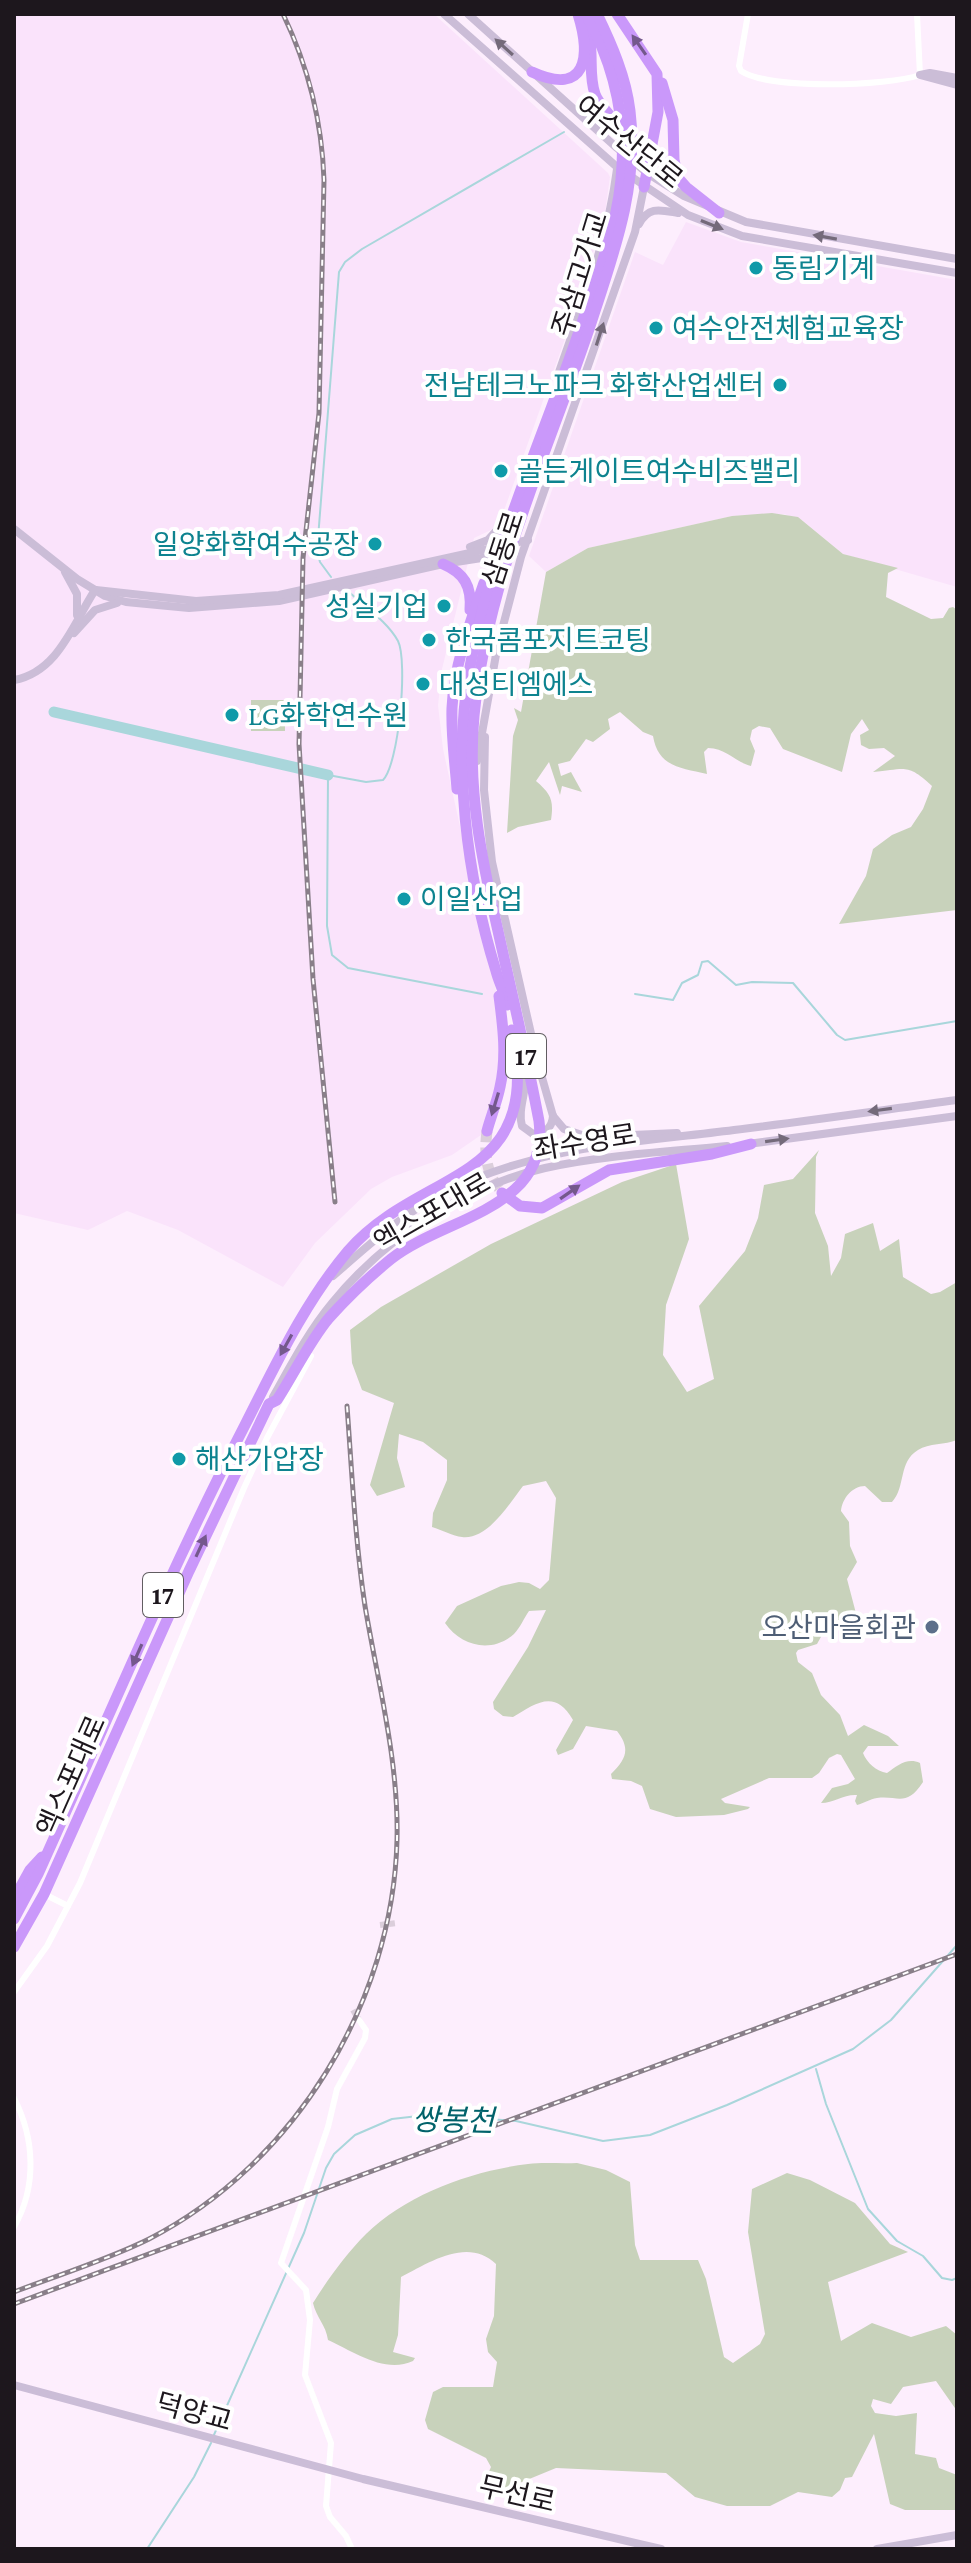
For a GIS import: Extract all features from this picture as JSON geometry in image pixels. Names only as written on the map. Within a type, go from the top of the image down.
[{"type":"highway","points":[[532,72],[549,80],[560,81],[570,79],[578,71],[585,45],[578,14]]},
{"type":"highway","points":[[578,14],[591,41],[594,91],[615,122],[617,148]]},
{"type":"highway","name":"17","points":[[586,14],[602,44],[625,110]]},
{"type":"highway","name":"17","points":[[597,14],[624,79],[625,110]]},
{"type":"highway","points":[[617,14],[657,74],[670,105],[678,178],[719,213]]},
{"type":"highway","points":[[644,187],[659,102],[657,74]]},
{"type":"highway","name":"주삼고가교","points":[[479,627],[504,571],[566,400],[624,218],[631,168],[625,110]]},
{"type":"highway","points":[[479,627],[496,551]]},
{"type":"highway","points":[[442,560],[459,572],[469,586],[479,627]]},
{"type":"highway","name":"엑스포대로","points":[[14,1947],[44,1894],[189,1571],[269,1404],[284,1398],[328,1319],[392,1258],[503,1200],[517,1189],[533,1166],[540,1135],[535,1099],[474,847],[473,719],[479,671],[479,627]]},
{"type":"highway","name":"엑스포대로","points":[[14,1919],[48,1851],[225,1461],[303,1314],[347,1253],[379,1223],[472,1168],[495,1145],[512,1110],[519,1061],[505,996],[496,971],[474,847],[462,751],[470,666],[479,627]]},
{"type":"highway","points":[[487,1131],[500,1087],[504,1054],[496,971]]},
{"type":"highway","points":[[502,1192],[520,1206],[542,1208],[609,1170],[712,1154],[751,1144]]},
{"type":"highway","points":[[14,1899],[30,1870],[48,1851]]},
{"type":"street","name":"여수산단로","points":[[444,14],[617,167],[688,215],[742,236],[957,273]]},
{"type":"street","name":"여수산단로","points":[[468,14],[617,148],[647,173],[684,196],[746,222],[957,259]]},
{"type":"street","points":[[748,14],[739,66],[747,75],[812,84],[903,80],[930,73],[957,78]]},
{"type":"street","points":[[917,14],[920,75]]},
{"type":"street","points":[[920,75],[957,85]]},
{"type":"street","name":"삼동로","points":[[496,551],[585,298],[614,188],[617,148]]},
{"type":"street","name":"삼동로","points":[[487,698],[523,552],[635,232],[644,187]]},
{"type":"street","points":[[635,232],[644,216],[653,209],[688,215]]},
{"type":"street","points":[[14,529],[105,596],[126,602],[189,608],[259,604],[324,592],[442,560],[488,540],[507,519]]},
{"type":"street","points":[[95,590],[189,601],[244,598],[293,592],[496,551],[528,540]]},
{"type":"street","points":[[496,551],[523,552]]},
{"type":"street","points":[[60,565],[77,594],[76,621]]},
{"type":"street","points":[[65,642],[95,590]]},
{"type":"street","points":[[14,680],[44,667],[95,610],[126,602]]},
{"type":"street","points":[[476,809],[478,755],[487,698]]},
{"type":"street","points":[[487,698],[484,790],[492,862],[537,1060],[553,1116],[564,1129],[588,1137],[654,1132],[693,1135]]},
{"type":"street","points":[[519,1061],[526,1078],[520,1115],[522,1126],[533,1134],[543,1133],[550,1127],[553,1116]]},
{"type":"street","name":"좌수영로","points":[[329,1280],[366,1245],[414,1210],[449,1190],[535,1157],[574,1149],[957,1100]]},
{"type":"street","name":"좌수영로","points":[[269,1404],[301,1346],[332,1303],[388,1246],[443,1209],[504,1180],[599,1158],[751,1144],[957,1116]]},
{"type":"street","points":[[14,1992],[47,1946],[85,1872],[244,1488],[284,1398],[311,1356]]},
{"type":"street","points":[[77,1867],[85,1872]]},
{"type":"street","points":[[44,1894],[68,1906]]},
{"type":"street","points":[[38,1940],[47,1946]]},
{"type":"street","points":[[352,2549],[326,2506],[331,2443],[307,2386],[304,2368],[310,2314],[305,2286],[282,2264],[328,2127],[337,2089],[365,2038],[366,2030],[359,2020]]},
{"type":"street","points":[[14,2098],[27,2131],[31,2166],[29,2191],[14,2227]]},
{"type":"street","name":"덕양교","points":[[14,2385],[363,2479]]},
{"type":"street","name":"무선로","points":[[363,2479],[661,2549]]},
{"type":"street","points":[[877,2549],[957,2535]]},
{"type":"shaded area","points":[[14,14],[434,14],[610,177],[605,213],[577,305],[501,519],[491,530],[474,538],[442,669],[438,705],[443,749],[500,1009],[505,1045],[488,1127],[452,1155],[392,1177],[371,1189],[315,1243],[283,1287],[178,1230],[127,1211],[88,1230],[14,1213]]},
{"type":"shaded area","points":[[686,222],[741,242],[957,280],[957,587],[843,554],[802,520],[784,514],[732,516],[588,548],[546,572],[529,556],[635,252],[663,265]]},
{"type":"green space","points":[[772,513],[798,517],[843,554],[898,568],[888,573],[886,597],[931,619],[943,618],[949,608],[957,610],[957,910],[839,924],[866,876],[873,849],[892,835],[911,827],[923,809],[932,786],[910,770],[873,772],[895,756],[884,748],[869,749],[861,745],[860,735],[869,730],[862,719],[851,734],[842,772],[783,749],[770,728],[759,726],[752,730],[750,739],[755,751],[751,766],[720,750],[708,748],[704,752],[707,774],[680,768],[665,760],[653,736],[643,732],[620,712],[608,719],[610,729],[593,742],[586,739],[570,761],[558,764],[561,776],[571,772],[582,792],[562,786],[560,795],[549,762],[536,781],[550,798],[551,820],[518,827],[507,833],[513,736],[518,720],[514,708],[521,712],[546,572],[588,548],[732,516]]},
{"type":"green space","points":[[251,700],[285,700],[285,731],[251,731]]},
{"type":"green space","points":[[819,1150],[816,1157],[815,1213],[828,1246],[831,1276],[841,1258],[845,1234],[873,1223],[880,1251],[899,1239],[903,1277],[931,1294],[957,1282],[957,1440],[927,1446],[912,1455],[892,1502],[882,1502],[865,1486],[856,1488],[846,1498],[841,1511],[849,1522],[850,1546],[857,1562],[847,1579],[858,1621],[850,1620],[835,1633],[822,1635],[817,1644],[796,1653],[798,1662],[812,1673],[821,1695],[840,1715],[848,1736],[864,1725],[888,1736],[899,1746],[868,1746],[863,1753],[869,1763],[887,1773],[898,1765],[915,1761],[920,1763],[923,1782],[907,1798],[877,1798],[857,1805],[857,1795],[852,1795],[821,1803],[832,1788],[855,1779],[841,1755],[837,1754],[829,1758],[812,1778],[769,1778],[721,1799],[725,1803],[750,1807],[748,1809],[724,1815],[676,1817],[650,1809],[642,1786],[612,1779],[611,1774],[625,1754],[624,1743],[617,1731],[586,1726],[573,1749],[558,1755],[556,1750],[573,1720],[559,1704],[544,1702],[513,1717],[503,1716],[494,1709],[493,1702],[528,1647],[546,1610],[529,1611],[514,1634],[496,1644],[468,1642],[445,1623],[457,1606],[501,1586],[519,1582],[540,1589],[549,1580],[556,1498],[546,1481],[523,1486],[497,1519],[481,1533],[462,1537],[432,1527],[433,1513],[447,1480],[447,1460],[423,1442],[399,1434],[397,1458],[405,1487],[377,1496],[370,1485],[394,1403],[362,1390],[352,1363],[350,1330],[381,1307],[491,1244],[622,1182],[676,1164],[689,1239],[666,1305],[663,1355],[687,1392],[714,1379],[699,1306],[745,1251],[758,1218],[764,1185],[793,1179]]},
{"type":"green space","points":[[577,2163],[606,2170],[630,2182],[635,2245],[640,2260],[698,2260],[706,2279],[724,2357],[733,2363],[760,2344],[765,2334],[748,2232],[752,2189],[787,2173],[810,2180],[855,2203],[890,2244],[908,2252],[828,2282],[841,2341],[872,2323],[911,2337],[946,2326],[957,2335],[957,2411],[936,2381],[903,2387],[891,2404],[873,2399],[871,2406],[875,2413],[896,2416],[917,2413],[915,2454],[936,2458],[939,2468],[957,2475],[957,2510],[905,2510],[890,2504],[874,2434],[852,2477],[845,2478],[840,2490],[832,2497],[798,2492],[770,2506],[727,2506],[695,2497],[666,2473],[556,2468],[495,2493],[486,2486],[485,2480],[491,2467],[486,2458],[428,2429],[425,2420],[433,2392],[443,2387],[493,2387],[497,2362],[488,2352],[486,2339],[494,2316],[496,2264],[485,2256],[461,2252],[449,2255],[401,2277],[398,2335],[393,2352],[415,2358],[413,2361],[392,2365],[381,2363],[328,2340],[313,2303],[351,2250],[382,2220],[420,2196],[484,2172],[528,2164]]},
{"type":"waterway","points":[[331,577],[320,562],[317,551],[339,272],[345,262],[362,249],[564,132]]},
{"type":"waterway","points":[[349,592],[382,621],[398,641],[402,690],[394,754],[383,780],[366,782],[328,775],[327,926],[332,955],[348,968],[482,994]]},
{"type":"waterway","points":[[54,712],[328,775]]},
{"type":"waterway","points":[[635,994],[673,1000],[682,983],[698,975],[702,962],[708,961],[736,985],[752,982],[793,983],[837,1035],[845,1040],[957,1021]]},
{"type":"waterway","name":"쌍봉천","points":[[213,2437],[304,2233],[326,2168],[334,2154],[355,2135],[392,2119],[427,2115],[516,2121],[603,2141],[650,2135],[727,2105],[853,2049],[891,2020],[957,1945]]},
{"type":"waterway","points":[[816,2069],[826,2104],[868,2209],[897,2241],[923,2256],[942,2278],[957,2278]]},
{"type":"waterway","name":"쌍봉천","points":[[147,2549],[194,2477],[211,2443]]},
{"type":"tunnel","points":[[487,1131],[487,1164],[502,1192]]},
{"type":"tunnel","points":[[380,1925],[397,1923]]},
{"type":"tunnel","points":[[353,2010],[359,2020]]},
{"type":"railway","points":[[283,14],[300,54],[312,95],[324,180],[319,413],[303,558],[299,744],[313,979],[335,1202]]},
{"type":"railway","points":[[14,2292],[149,2239],[201,2207],[249,2168],[291,2123],[326,2072],[355,2018],[377,1960],[391,1901],[397,1811],[387,1723],[365,1606],[347,1406]]},
{"type":"railway","points":[[14,2304],[957,1954]]},
{"type":"place","name":"동림기계","points":[[756,268]]},
{"type":"place","name":"여수안전체험교육장","points":[[656,328]]},
{"type":"place","name":"전남테크노파크 화학산업센터","points":[[780,385]]},
{"type":"place","name":"골든게이트여수비즈밸리","points":[[501,471]]},
{"type":"place","name":"일양화학여수공장","points":[[375,544]]},
{"type":"place","name":"성실기업","points":[[444,606]]},
{"type":"place","name":"한국콤포지트코팅","points":[[429,640]]},
{"type":"place","name":"대성티엠에스","points":[[423,684]]},
{"type":"place","name":"LG화학연수원","points":[[232,715]]},
{"type":"place","name":"이일산업","points":[[404,899]]},
{"type":"place","name":"해산가압장","points":[[179,1459]]},
{"type":"place","name":"오산마을회관","points":[[932,1627]]}]
